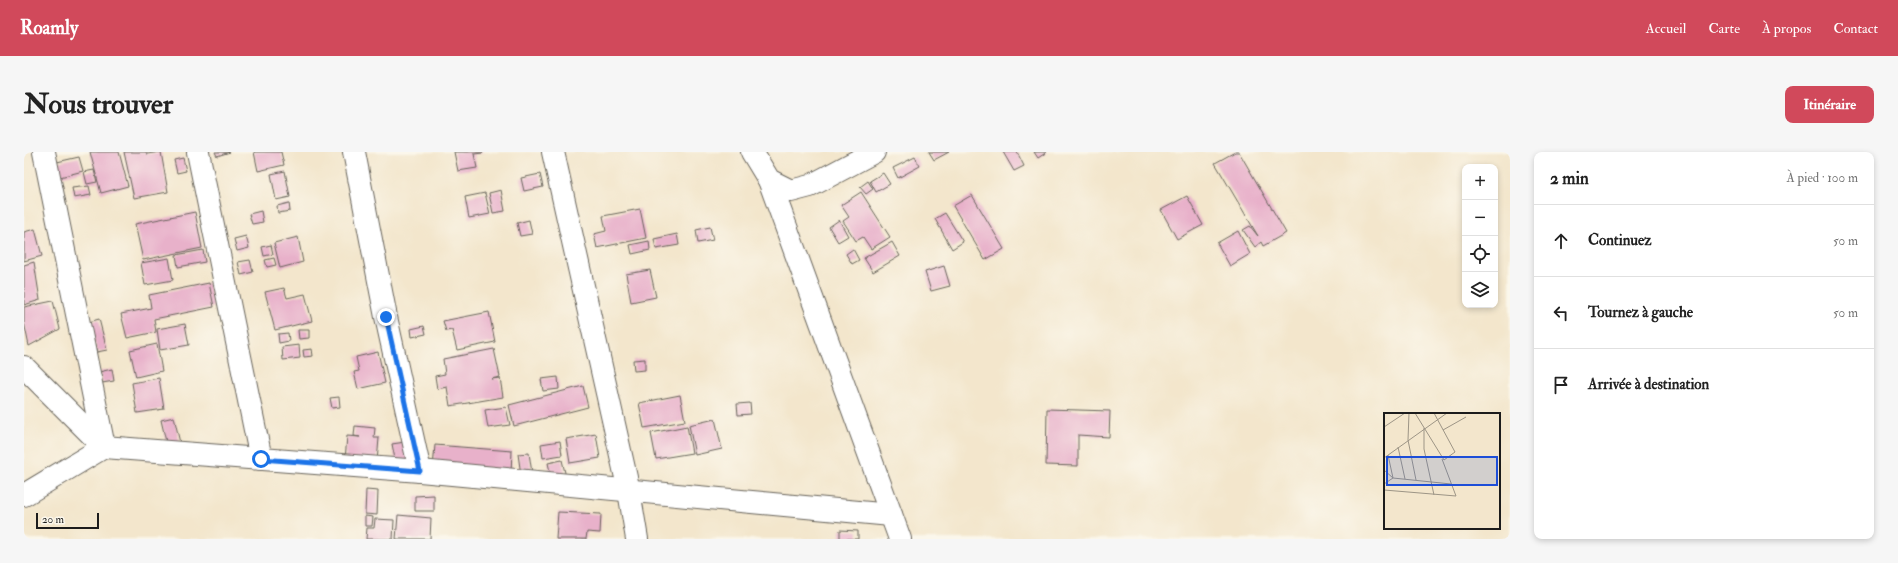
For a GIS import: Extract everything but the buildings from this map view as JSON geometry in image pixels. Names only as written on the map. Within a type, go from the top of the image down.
[{"type":"street","points":[[44,152],[104,447]]},
{"type":"street","points":[[198,152],[261,459]]},
{"type":"street","points":[[354,152],[386,317],[420,471]]},
{"type":"street","points":[[553,152],[629,492],[637,539]]},
{"type":"street","points":[[752,152],[769,180],[900,539]]},
{"type":"street","points":[[769,180],[791,191],[810,186],[874,152]]},
{"type":"street","points":[[24,367],[104,447]]},
{"type":"street","points":[[24,495],[104,447],[420,471],[629,492],[891,515]]},
{"type":"route","points":[[261,459],[420,471],[386,317]]}]
